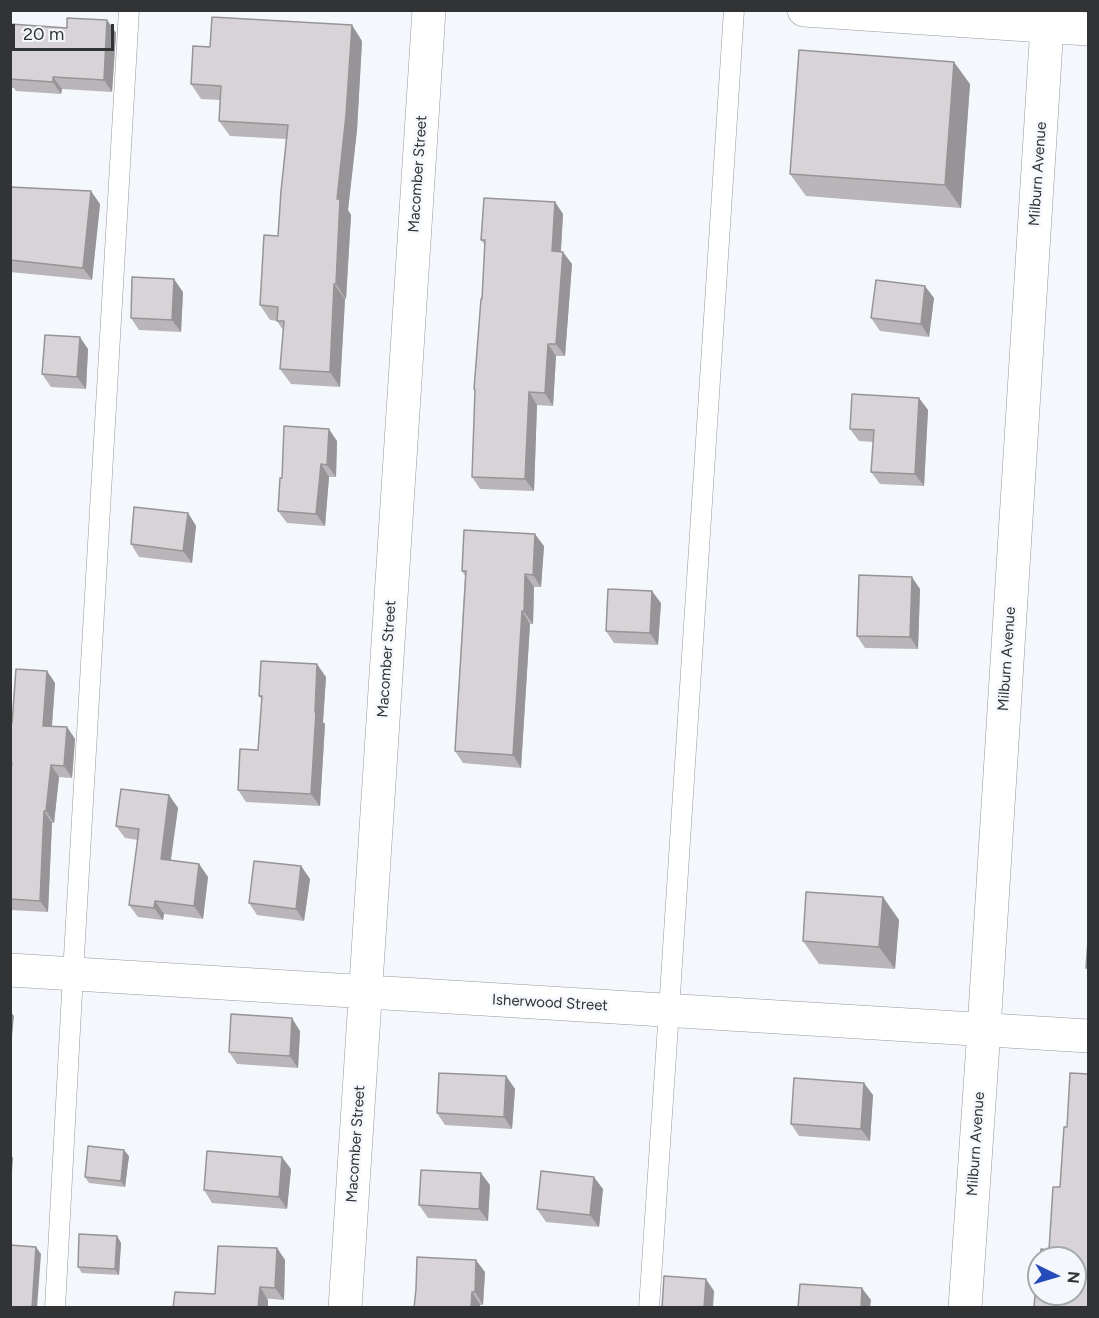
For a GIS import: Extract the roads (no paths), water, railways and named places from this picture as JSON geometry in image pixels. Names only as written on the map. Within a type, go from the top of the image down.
[{"type":"street","name":"Macomber Street","points":[[345,1308],[429,10]]},
{"type":"street","points":[[804,10],[1048,18],[1089,29]]},
{"type":"street","name":"Milburn Avenue","points":[[965,1308],[1048,18]]},
{"type":"street","name":"Isherwood Street","points":[[10,970],[1089,1036]]},
{"type":"lane","points":[[55,1308],[129,10]]},
{"type":"lane","points":[[649,1308],[734,10]]}]
